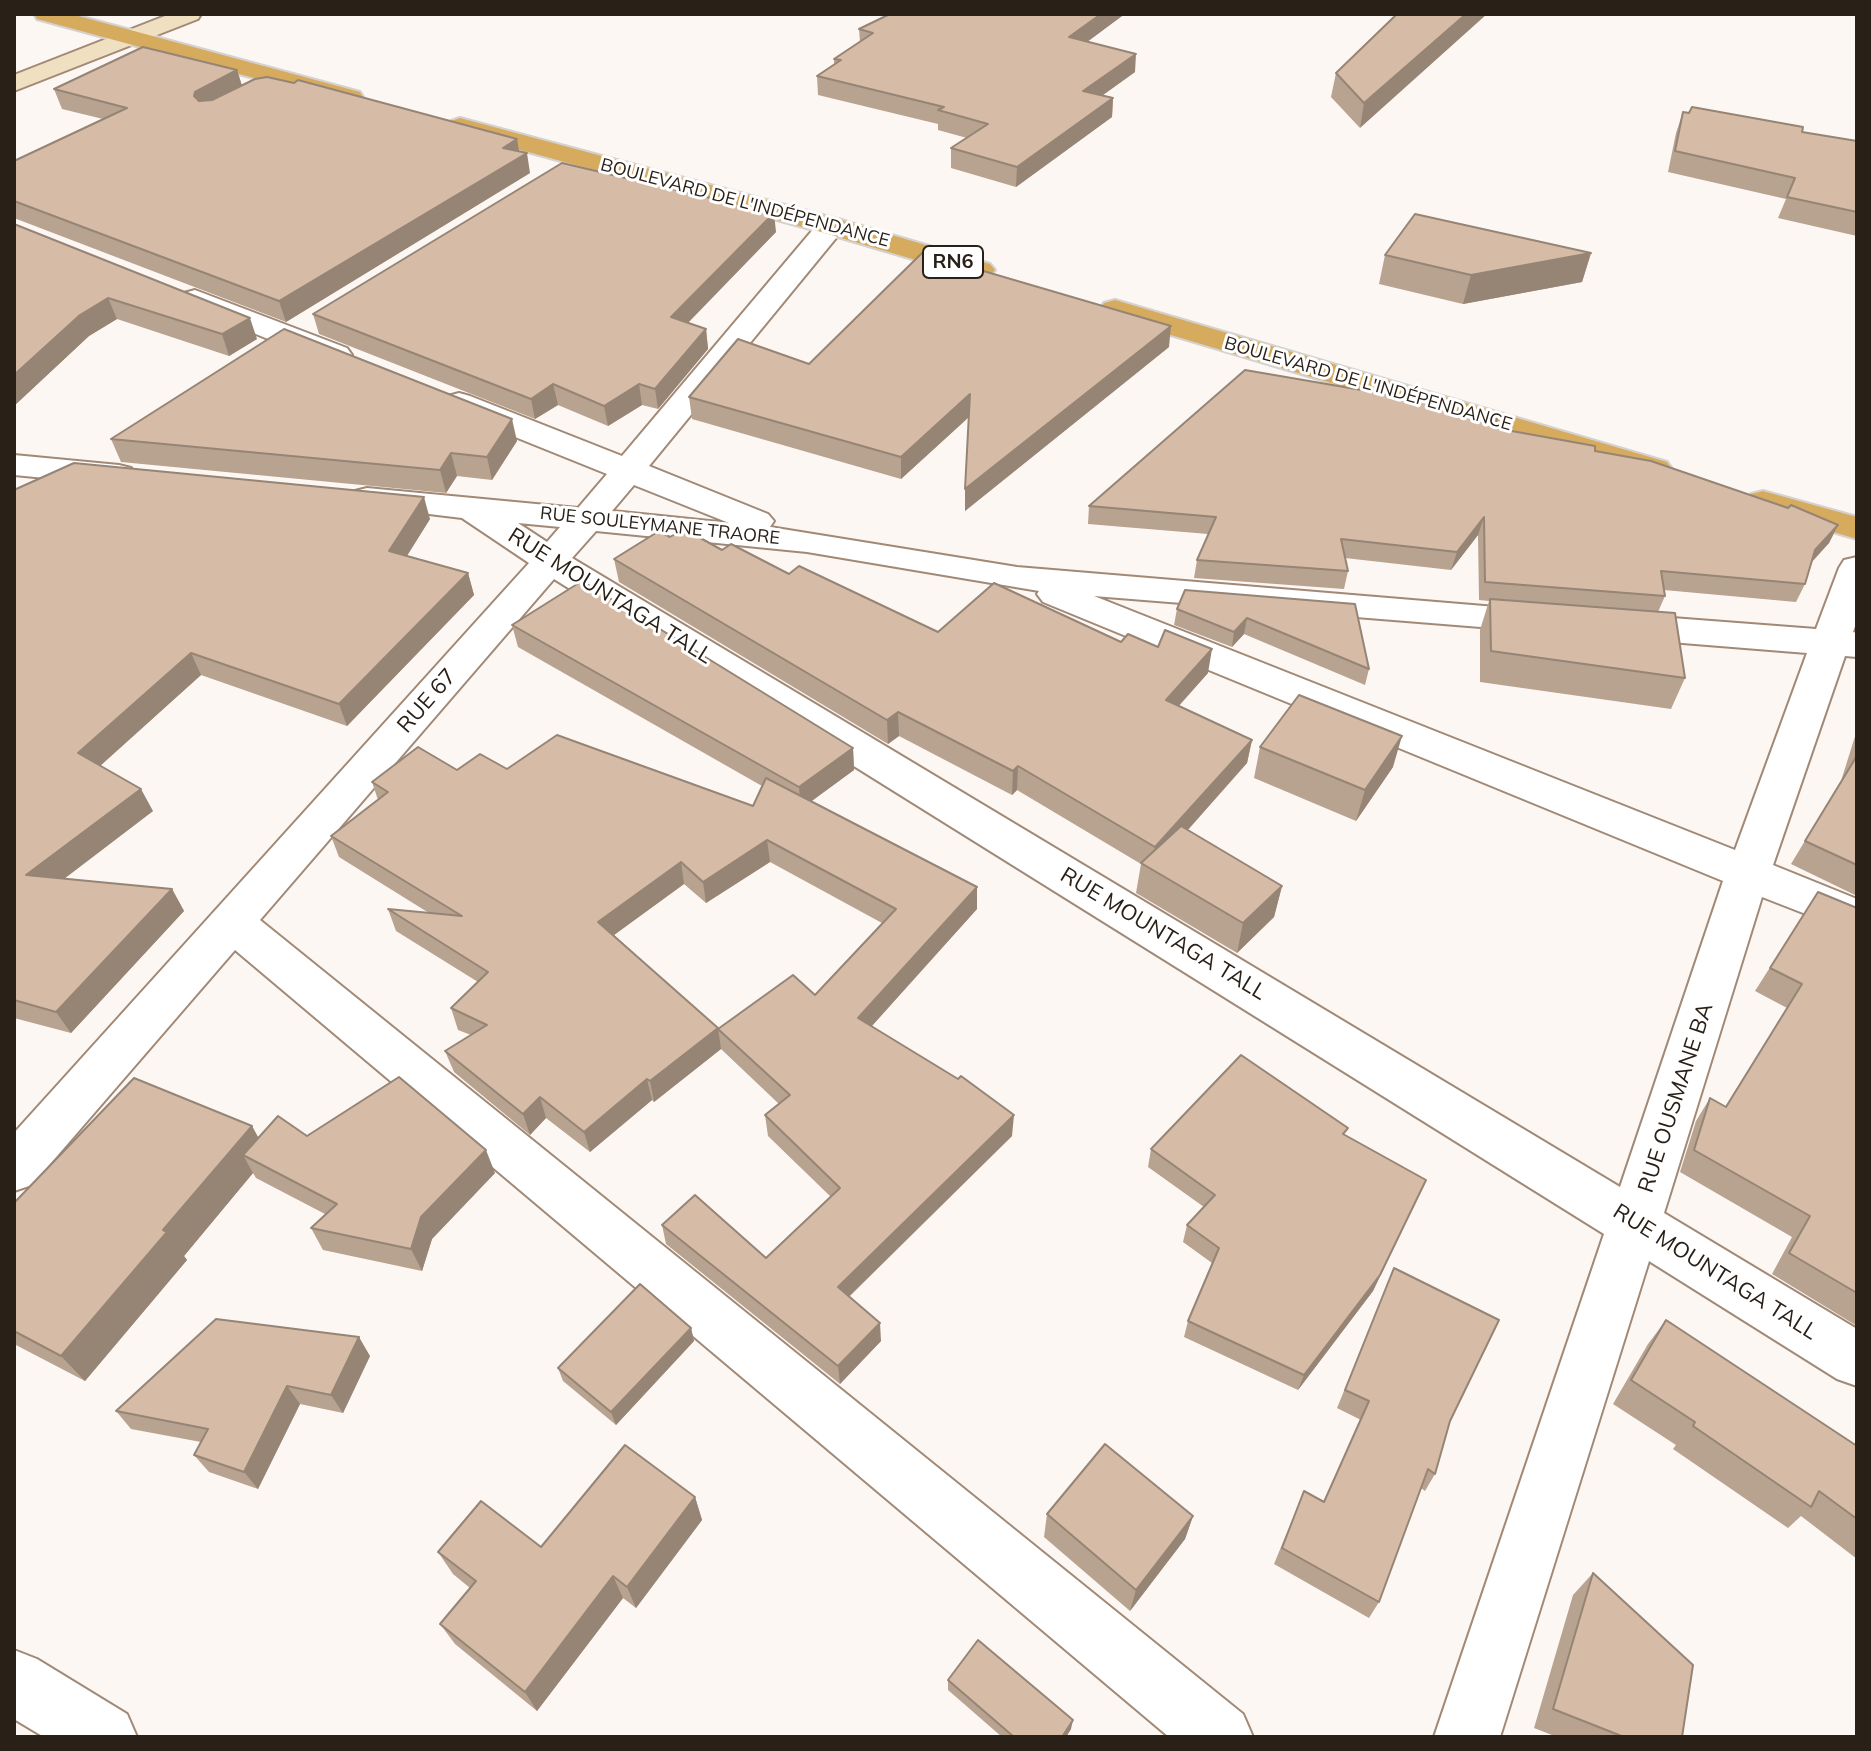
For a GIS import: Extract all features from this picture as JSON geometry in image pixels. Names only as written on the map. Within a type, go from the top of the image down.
[{"type":"highway","points":[[45,14],[373,103]]},
{"type":"highway","name":"BOULEVARD DE L'INDÉPENDANCE","points":[[432,119],[831,226],[999,275]]},
{"type":"highway","name":"BOULEVARD DE L'INDÉPENDANCE","points":[[1091,302],[1689,478]]},
{"type":"highway","points":[[1734,492],[1857,528]]},
{"type":"main road","points":[[14,84],[190,14]]},
{"type":"street","points":[[540,182],[580,158]]},
{"type":"street","name":"RUE 67","points":[[14,1169],[551,561],[831,226]]},
{"type":"street","points":[[172,290],[360,364]]},
{"type":"street","points":[[434,394],[807,541]]},
{"type":"street","points":[[68,470],[107,446]]},
{"type":"street","points":[[19,481],[68,470],[146,477]]},
{"type":"street","name":"RUE SOULEYMANE TRAORE","points":[[331,494],[807,541],[1017,578]]},
{"type":"street","name":"RUE MOUNTAGA TALL","points":[[470,507],[551,561],[1857,1360]]},
{"type":"street","name":"RUE OUSMANE BA","points":[[1467,1737],[1748,873],[1843,644],[1857,568]]},
{"type":"street","points":[[1017,578],[1843,644]]},
{"type":"street","points":[[1017,578],[1857,917]]},
{"type":"street","points":[[232,922],[1220,1737]]},
{"type":"street","points":[[14,1682],[104,1737]]},
{"type":"building","points":[[890,14],[1101,14],[1069,37],[1136,54],[1083,91],[1113,98],[1017,167],[951,148],[988,124],[938,110],[944,107],[817,76],[841,60],[834,59],[873,33],[859,29]]},
{"type":"building","points":[[1397,14],[1466,14],[1364,103],[1336,73]]},
{"type":"building","points":[[143,47],[237,70],[195,92],[194,96],[199,101],[212,100],[255,79],[267,77],[294,83],[298,80],[517,139],[503,148],[527,153],[279,301],[14,201],[14,161],[127,108],[54,89]]},
{"type":"building","points":[[1692,107],[1803,127],[1802,132],[1857,141],[1857,212],[1787,197],[1795,178],[1675,151],[1683,112],[1689,113]]},
{"type":"building","points":[[562,163],[774,213],[671,317],[706,329],[655,389],[639,384],[604,406],[553,384],[531,399],[313,314]]},
{"type":"building","points":[[1415,214],[1591,253],[1471,275],[1385,255]]},
{"type":"building","points":[[14,224],[250,318],[222,334],[108,298],[80,315],[14,375]]},
{"type":"building","points":[[922,253],[1171,326],[965,489],[970,394],[901,457],[689,397],[738,339],[809,364]]},
{"type":"building","points":[[284,329],[512,419],[487,457],[451,453],[440,470],[111,439]]},
{"type":"building","points":[[1245,370],[1443,404],[1442,408],[1497,418],[1495,428],[1595,446],[1595,451],[1651,461],[1788,508],[1791,505],[1838,525],[1815,550],[1805,584],[1661,571],[1665,596],[1485,582],[1484,517],[1457,552],[1341,539],[1348,571],[1197,560],[1216,517],[1089,506]]},
{"type":"building","points":[[74,463],[424,497],[389,551],[468,573],[339,704],[191,653],[78,753],[141,789],[26,875],[172,889],[56,1012],[14,1000],[14,490]]},
{"type":"building","points":[[684,529],[722,550],[731,544],[789,574],[799,566],[938,632],[994,583],[1121,642],[1128,634],[1158,647],[1165,630],[1212,649],[1166,700],[1252,740],[1155,847],[1018,766],[1013,771],[898,712],[887,720],[614,559],[659,531],[670,537]]},
{"type":"building","points":[[582,581],[853,748],[799,787],[512,625]]},
{"type":"building","points":[[1185,590],[1355,604],[1369,669],[1247,618],[1234,632],[1177,609]]},
{"type":"building","points":[[1490,599],[1675,613],[1685,678],[1491,651]]},
{"type":"building","points":[[1299,695],[1402,736],[1365,790],[1260,747]]},
{"type":"building","points":[[557,735],[753,806],[766,778],[977,887],[858,1018],[958,1079],[961,1076],[1014,1115],[838,1287],[880,1323],[838,1366],[662,1225],[695,1195],[766,1258],[840,1188],[765,1115],[790,1095],[718,1029],[793,975],[815,995],[896,909],[767,840],[703,882],[681,862],[598,922],[718,1028],[650,1081],[647,1079],[584,1132],[540,1097],[523,1114],[445,1051],[487,1025],[451,1008],[488,972],[388,909],[462,916],[331,836],[388,792],[372,782],[418,747],[457,770],[480,754],[507,769]]},
{"type":"building","points":[[1857,753],[1857,865],[1805,841]]},
{"type":"building","points":[[1181,826],[1282,886],[1243,923],[1141,863]]},
{"type":"building","points":[[1818,892],[1857,908],[1857,1293],[1789,1253],[1810,1216],[1694,1150],[1710,1098],[1726,1107],[1802,984],[1770,968]]},
{"type":"building","points":[[1241,1055],[1348,1128],[1343,1134],[1426,1180],[1380,1275],[1304,1375],[1188,1321],[1219,1248],[1187,1225],[1215,1195],[1151,1149]]},
{"type":"building","points":[[399,1077],[486,1150],[421,1217],[411,1249],[311,1228],[337,1204],[243,1155],[278,1116],[307,1136]]},
{"type":"building","points":[[134,1078],[252,1126],[61,1356],[14,1331],[14,1203]]},
{"type":"building","points":[[1394,1268],[1499,1320],[1450,1421],[1435,1474],[1428,1469],[1379,1602],[1282,1548],[1304,1491],[1324,1502],[1369,1401],[1345,1390]]},
{"type":"building","points":[[640,1284],[691,1328],[611,1412],[558,1368]]},
{"type":"building","points":[[216,1319],[359,1337],[331,1395],[287,1386],[244,1472],[194,1455],[208,1429],[116,1411]]},
{"type":"building","points":[[1666,1320],[1857,1446],[1857,1519],[1819,1491],[1811,1507],[1693,1426],[1695,1422],[1631,1380]]},
{"type":"building","points":[[1105,1444],[1193,1516],[1136,1590],[1047,1514]]},
{"type":"building","points":[[625,1445],[695,1497],[627,1587],[613,1576],[525,1692],[440,1624],[476,1581],[438,1552],[481,1501],[541,1547]]},
{"type":"building","points":[[1593,1573],[1693,1665],[1682,1737],[1624,1737],[1553,1709]]},
{"type":"building","points":[[978,1640],[1073,1720],[1062,1737],[1014,1737],[948,1680]]}]
